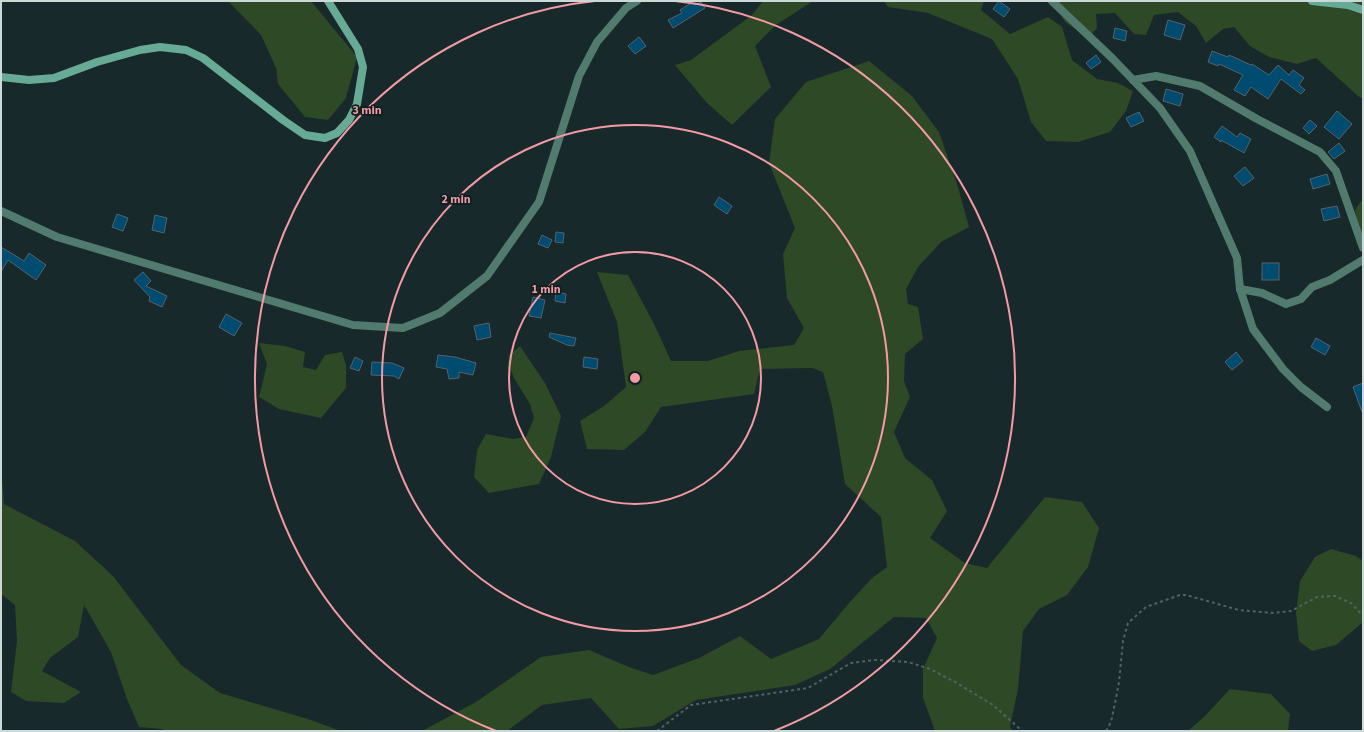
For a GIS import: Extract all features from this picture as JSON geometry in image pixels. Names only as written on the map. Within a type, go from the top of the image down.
[{"type":"main road","points":[[1,77],[29,80],[54,78],[98,62],[140,50],[160,47],[186,50],[203,58],[283,120],[305,135],[325,138],[337,133],[349,120],[357,104],[363,67],[358,49],[328,1]]},
{"type":"main road","points":[[1312,1],[1348,5],[1363,10]]},
{"type":"street","points":[[1,211],[57,237],[353,325],[402,328],[440,313],[486,276],[491,270],[539,202],[578,76],[598,42],[626,8],[637,1]]},
{"type":"street","points":[[1052,1],[1160,108],[1190,151],[1236,258],[1240,289],[1253,329],[1283,369],[1301,387],[1327,407]]},
{"type":"street","points":[[1133,80],[1156,76],[1200,86],[1320,152],[1336,171],[1363,248]]},
{"type":"street","points":[[1240,289],[1262,293],[1286,304],[1301,299],[1312,287],[1330,280],[1363,260]]},
{"type":"path","points":[[1106,731],[1111,722],[1115,703],[1119,682],[1123,641],[1128,623],[1146,607],[1180,595],[1186,595],[1239,610],[1274,613],[1291,611],[1317,597],[1335,596],[1351,603],[1363,616]]},
{"type":"path","points":[[657,731],[691,705],[808,688],[851,663],[875,660],[908,662],[930,669],[965,687],[993,705],[1018,728],[1024,731]]},
{"type":"green space","points":[[228,1],[311,1],[357,57],[346,98],[328,120],[305,117],[278,84],[276,68],[261,35]]},
{"type":"green space","points":[[763,1],[813,1],[776,25],[755,46],[771,87],[732,125],[707,103],[675,65],[691,60],[752,15]]},
{"type":"green space","points":[[884,1],[984,1],[981,10],[1010,34],[1048,17],[1062,27],[1072,60],[1097,79],[1118,83],[1133,91],[1126,111],[1110,132],[1078,142],[1046,141],[1031,122],[1018,79],[992,39],[928,13],[888,7]]},
{"type":"green space","points":[[1053,1],[1363,1],[1363,99],[1316,58],[1297,64],[1269,57],[1250,46],[1234,27],[1223,29],[1206,43],[1196,26],[1178,12],[1154,15],[1146,35],[1134,34],[1115,13],[1096,14],[1097,28],[1089,38],[1065,22]]},
{"type":"green space","points":[[869,61],[912,96],[939,132],[958,187],[969,227],[941,242],[918,267],[906,289],[908,304],[918,307],[923,339],[905,354],[904,381],[910,397],[894,432],[905,458],[932,480],[947,511],[930,538],[965,563],[987,568],[1045,497],[1082,502],[1099,528],[1088,567],[1067,595],[1039,609],[1023,631],[1018,689],[1010,727],[1013,731],[935,731],[923,698],[923,669],[937,638],[926,618],[894,617],[830,669],[795,685],[696,700],[653,726],[619,729],[591,698],[542,705],[507,731],[422,731],[476,702],[541,657],[589,650],[629,667],[653,675],[699,658],[740,636],[771,659],[819,639],[872,578],[887,567],[881,517],[845,484],[832,406],[823,372],[812,368],[760,369],[754,394],[661,407],[645,432],[624,450],[587,449],[580,421],[604,406],[626,387],[617,322],[597,272],[628,275],[654,324],[671,361],[708,361],[739,351],[794,345],[804,328],[787,298],[783,254],[795,228],[769,163],[775,119],[806,82]]},
{"type":"green space","points":[[1363,198],[1363,233],[1358,228],[1355,210]]},
{"type":"green space","points":[[259,343],[285,346],[305,352],[303,367],[316,370],[325,355],[342,352],[346,365],[346,388],[321,418],[279,409],[259,397],[267,364]]},
{"type":"green space","points":[[520,346],[545,383],[561,416],[551,457],[539,484],[489,493],[474,477],[477,450],[486,434],[513,439],[526,437],[534,418],[530,404],[514,378],[508,363],[509,355]]},
{"type":"green space","points":[[1,464],[4,504],[75,541],[113,576],[181,665],[220,693],[308,719],[341,731],[166,731],[162,729],[139,727],[127,699],[111,652],[84,605],[78,637],[50,658],[42,671],[81,692],[64,703],[26,701],[11,692],[17,641],[15,605],[1,594]]},
{"type":"green space","points":[[1331,549],[1356,556],[1363,561],[1363,622],[1336,645],[1312,651],[1299,641],[1296,613],[1300,581],[1315,557]]},
{"type":"green space","points":[[1230,689],[1271,694],[1290,714],[1288,731],[1188,731],[1205,716]]},
{"type":"building","points":[[999,1],[1010,9],[1004,17],[993,9]]},
{"type":"building","points":[[693,2],[695,5],[701,2],[705,8],[673,28],[668,20],[682,13],[680,10]]},
{"type":"building","points":[[1168,20],[1185,25],[1180,40],[1164,35]]},
{"type":"building","points":[[1115,28],[1127,31],[1125,41],[1113,38]]},
{"type":"building","points":[[639,37],[646,46],[635,54],[628,46]]},
{"type":"building","points":[[1212,51],[1228,57],[1229,55],[1251,65],[1252,64],[1269,75],[1278,65],[1289,75],[1293,70],[1304,78],[1299,85],[1305,90],[1301,94],[1281,79],[1268,99],[1251,87],[1245,96],[1234,90],[1243,75],[1219,64],[1218,66],[1208,62]]},
{"type":"building","points":[[1096,55],[1101,62],[1091,69],[1086,63]]},
{"type":"building","points":[[1166,89],[1183,94],[1180,106],[1163,101]]},
{"type":"building","points":[[1337,111],[1352,124],[1339,139],[1324,127]]},
{"type":"building","points":[[1139,112],[1144,121],[1131,127],[1126,118]]},
{"type":"building","points":[[1310,120],[1317,126],[1309,134],[1303,128]]},
{"type":"building","points":[[1222,126],[1237,137],[1240,133],[1251,139],[1244,153],[1214,137]]},
{"type":"building","points":[[1339,143],[1345,151],[1334,159],[1328,152]]},
{"type":"building","points":[[1245,167],[1254,178],[1243,186],[1234,176]]},
{"type":"building","points":[[1327,174],[1330,184],[1313,189],[1310,179]]},
{"type":"building","points":[[719,197],[732,206],[727,214],[714,205]]},
{"type":"building","points":[[1337,206],[1340,217],[1324,221],[1321,209]]},
{"type":"building","points":[[117,214],[128,218],[123,231],[112,227]]},
{"type":"building","points":[[155,215],[167,218],[164,233],[152,230]]},
{"type":"building","points":[[556,232],[564,233],[563,243],[555,242]]},
{"type":"building","points":[[542,235],[552,240],[548,248],[538,244]]},
{"type":"building","points":[[1,247],[24,261],[29,253],[46,265],[36,280],[8,260],[1,272]]},
{"type":"building","points":[[1262,263],[1279,263],[1279,280],[1262,280]]},
{"type":"building","points":[[143,272],[151,281],[146,286],[167,296],[162,307],[149,301],[150,297],[134,280]]},
{"type":"building","points":[[556,292],[566,294],[565,303],[555,301]]},
{"type":"building","points":[[533,297],[545,300],[541,318],[529,316]]},
{"type":"building","points":[[226,314],[242,323],[234,336],[219,327]]},
{"type":"building","points":[[489,323],[491,337],[477,340],[474,326]]},
{"type":"building","points":[[550,333],[576,338],[574,346],[567,345],[549,337]]},
{"type":"building","points":[[1316,338],[1330,346],[1325,355],[1311,347]]},
{"type":"building","points":[[1236,352],[1243,361],[1232,370],[1225,362]]},
{"type":"building","points":[[438,355],[455,357],[476,363],[473,375],[459,372],[459,378],[449,379],[447,369],[436,367]]},
{"type":"building","points":[[355,357],[363,361],[359,371],[350,368]]},
{"type":"building","points":[[584,357],[598,359],[597,369],[583,367]]},
{"type":"building","points":[[372,362],[392,363],[404,368],[399,379],[394,376],[371,375]]},
{"type":"building","points":[[1363,383],[1363,412],[1362,412],[1353,387]]}]
